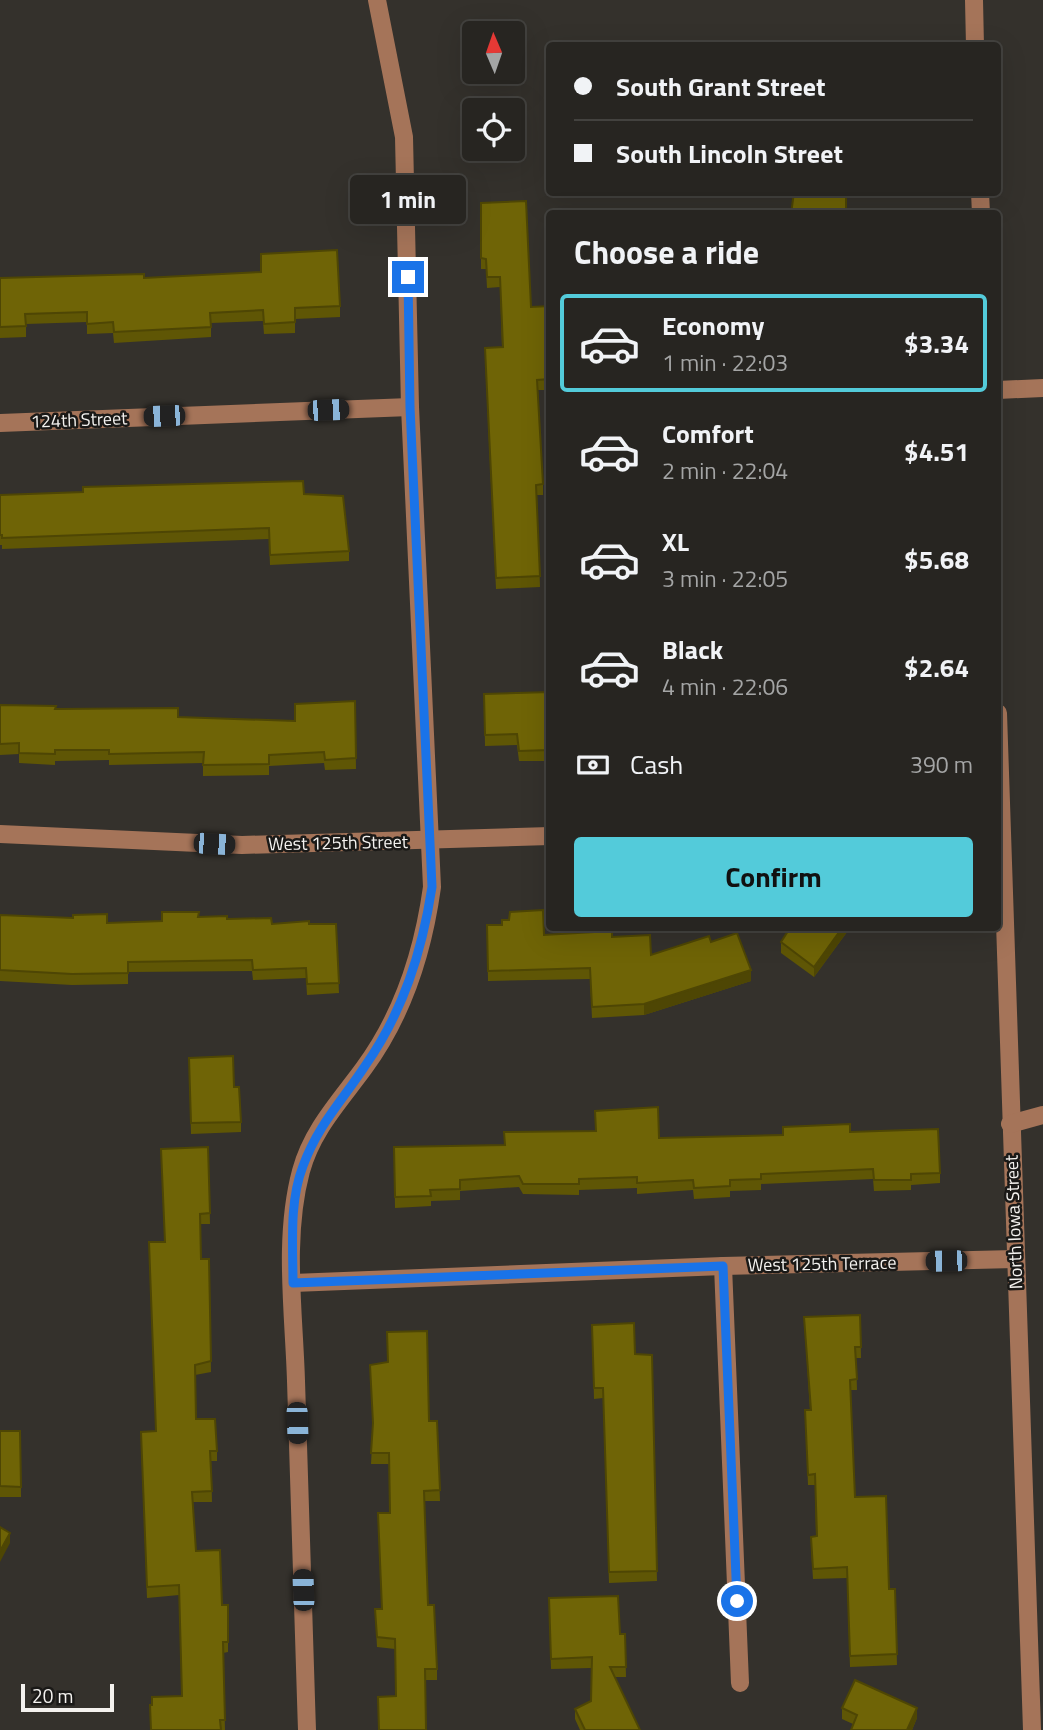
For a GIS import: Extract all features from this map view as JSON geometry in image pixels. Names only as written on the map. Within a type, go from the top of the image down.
[{"type":"street","points":[[307,1730],[293,1283],[295,1199],[302,1168],[325,1120],[365,1067],[389,1027],[411,981],[426,927],[432,887],[410,407],[404,136],[377,0]]},
{"type":"street","points":[[974,0],[975,42]]},
{"type":"street","points":[[1001,390],[1043,388]]},
{"type":"street","name":"124th Street","points":[[0,423],[410,407]]},
{"type":"street","name":"North Iowa Street","points":[[1001,816],[1032,1730]]},
{"type":"street","name":"West 125th Street","points":[[0,834],[242,845],[430,842],[546,836]]},
{"type":"street","points":[[1010,1124],[1043,1115]]},
{"type":"street","name":"West 125th Terrace","points":[[293,1283],[723,1266],[1015,1259]]},
{"type":"street","points":[[723,1266],[740,1683]]},
{"type":"building","points":[[793,196],[846,196],[846,210],[792,210]]},
{"type":"building","points":[[526,201],[531,307],[546,306],[546,379],[537,380],[543,484],[536,485],[540,576],[496,578],[485,348],[503,347],[500,277],[487,277],[486,259],[481,258],[481,203]]},
{"type":"building","points":[[337,250],[340,306],[295,308],[295,322],[264,324],[263,310],[210,313],[211,327],[114,332],[113,322],[87,324],[87,312],[25,314],[26,326],[0,327],[0,278],[144,274],[144,278],[261,272],[261,254]]},
{"type":"building","points":[[303,481],[304,494],[343,496],[349,551],[270,555],[269,528],[2,538],[0,535],[0,495],[83,492],[83,487]]},
{"type":"building","points":[[546,692],[546,750],[519,751],[517,734],[485,735],[484,694]]},
{"type":"building","points":[[355,701],[356,758],[325,760],[324,752],[269,755],[269,764],[203,765],[204,752],[109,754],[109,750],[55,750],[55,754],[19,753],[19,743],[0,744],[0,705],[56,706],[55,709],[178,708],[178,717],[295,721],[295,704]]},
{"type":"building","points":[[543,910],[544,935],[612,931],[612,937],[650,935],[651,955],[709,936],[711,942],[737,933],[751,970],[644,1004],[592,1007],[590,968],[488,971],[487,925],[502,925],[502,920],[509,920],[510,912]]},
{"type":"building","points":[[162,912],[199,912],[198,917],[227,916],[227,919],[271,918],[272,924],[309,921],[309,924],[336,924],[339,983],[307,984],[306,968],[253,970],[252,960],[128,962],[128,973],[72,974],[0,970],[0,915],[73,918],[73,915],[107,914],[107,923],[162,921]]},
{"type":"building","points":[[788,931],[840,931],[814,967],[781,942]]},
{"type":"building","points":[[233,1056],[234,1087],[239,1087],[241,1122],[191,1123],[189,1058]]},
{"type":"building","points":[[658,1107],[659,1138],[783,1135],[783,1127],[850,1124],[850,1132],[938,1129],[940,1173],[911,1174],[911,1180],[874,1180],[873,1169],[761,1174],[761,1179],[730,1180],[730,1186],[694,1188],[693,1180],[637,1183],[637,1177],[579,1179],[579,1184],[523,1184],[519,1176],[460,1180],[460,1189],[430,1190],[431,1196],[395,1197],[394,1147],[505,1145],[504,1132],[596,1131],[595,1111]]},
{"type":"building","points":[[208,1147],[210,1213],[200,1214],[201,1259],[209,1259],[211,1361],[195,1365],[196,1419],[215,1419],[217,1451],[210,1451],[212,1491],[192,1492],[196,1551],[220,1550],[222,1605],[228,1605],[228,1642],[223,1642],[225,1720],[220,1720],[221,1730],[151,1730],[152,1697],[182,1696],[179,1585],[147,1587],[141,1432],[156,1431],[149,1242],[165,1242],[161,1149]]},
{"type":"building","points":[[860,1315],[861,1347],[855,1347],[857,1379],[850,1380],[855,1497],[886,1496],[889,1589],[895,1589],[897,1654],[850,1656],[847,1567],[813,1569],[811,1537],[817,1536],[815,1474],[808,1475],[805,1410],[811,1410],[804,1317]]},
{"type":"building","points":[[634,1323],[635,1354],[652,1355],[657,1571],[609,1572],[603,1388],[594,1388],[592,1325]]},
{"type":"building","points":[[427,1331],[429,1421],[437,1421],[440,1490],[424,1491],[428,1605],[434,1605],[437,1669],[425,1669],[426,1730],[379,1730],[378,1697],[396,1696],[395,1639],[377,1637],[375,1609],[382,1609],[378,1513],[390,1513],[389,1453],[371,1453],[373,1423],[370,1365],[388,1362],[387,1332]]},
{"type":"building","points":[[0,1431],[20,1431],[21,1487],[0,1486]]},
{"type":"building","points":[[0,1527],[10,1533],[0,1551]]},
{"type":"building","points":[[618,1596],[620,1634],[625,1634],[626,1667],[610,1667],[640,1730],[585,1730],[575,1709],[591,1701],[592,1657],[551,1659],[549,1598]]},
{"type":"building","points":[[855,1680],[917,1708],[907,1730],[851,1730],[857,1715],[842,1708]]},
{"type":"route","points":[[408,277],[410,407],[432,887],[426,927],[411,981],[389,1027],[365,1067],[337,1101],[319,1129],[302,1168],[295,1199],[293,1283],[723,1266],[737,1601]]}]
